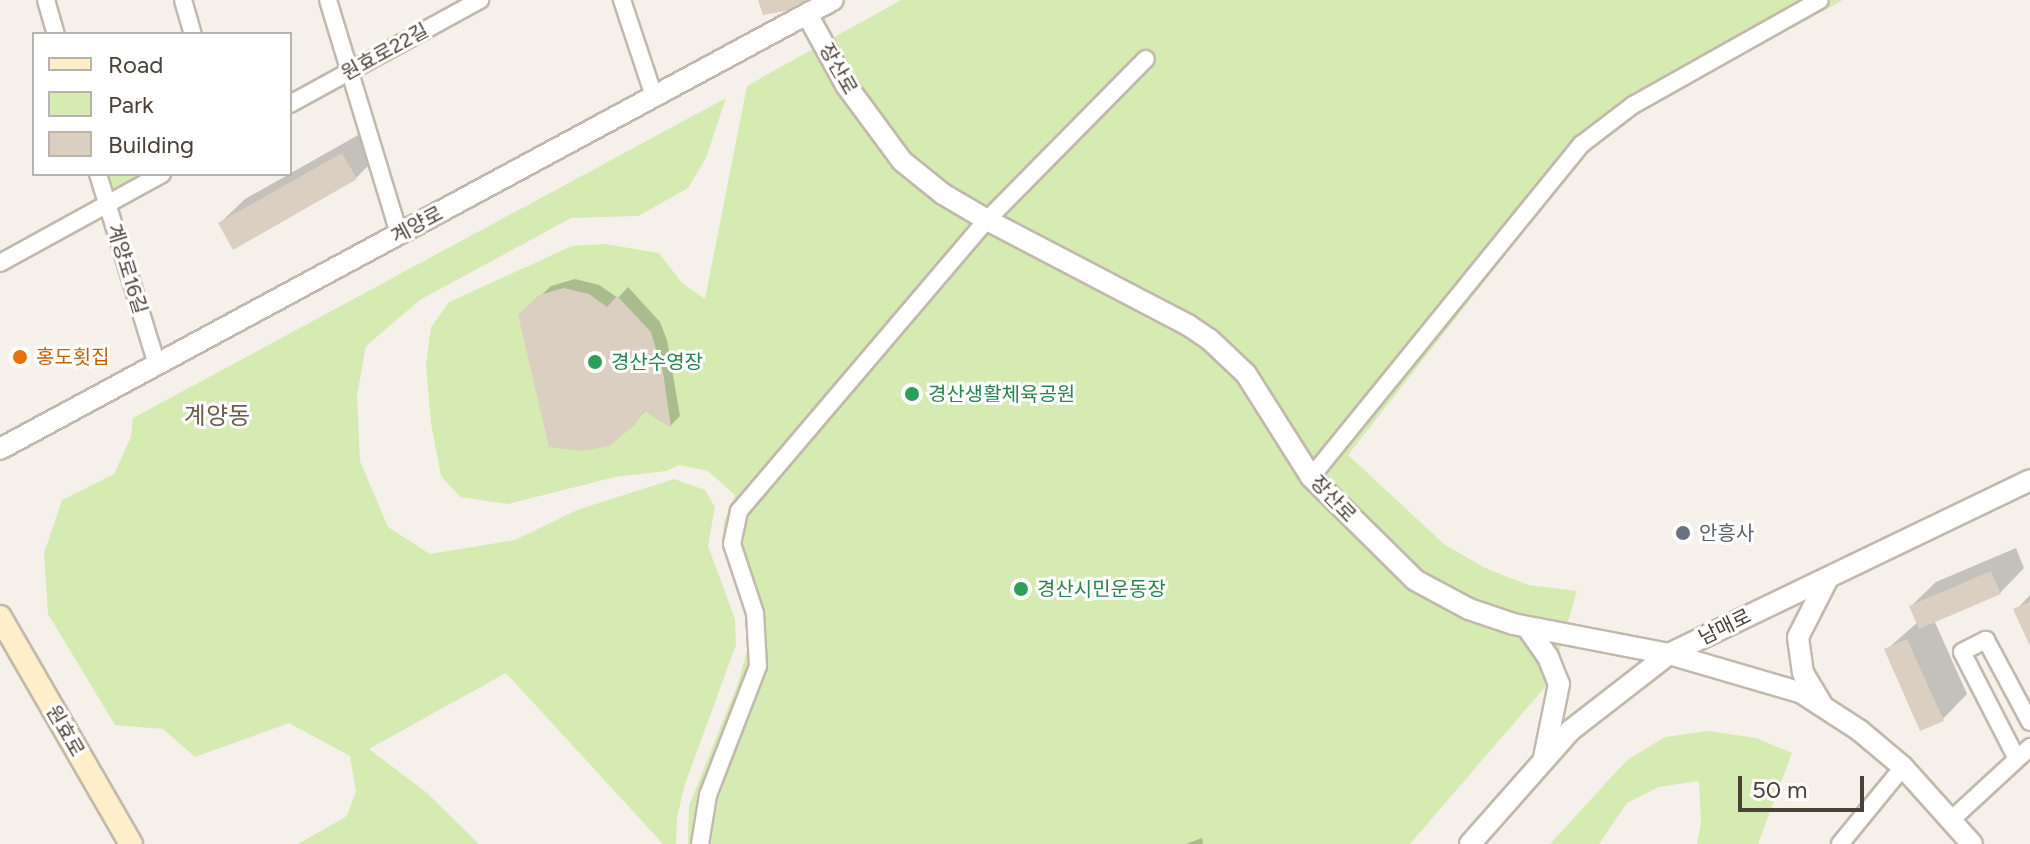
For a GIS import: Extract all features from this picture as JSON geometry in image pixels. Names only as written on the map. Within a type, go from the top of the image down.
[{"type":"main road","name":"원효로","points":[[0,617],[131,844]]},
{"type":"street","points":[[46,0],[55,32]]},
{"type":"street","points":[[183,0],[192,32]]},
{"type":"street","points":[[328,0],[399,234]]},
{"type":"street","name":"원효로22길","points":[[292,103],[480,0]]},
{"type":"street","points":[[622,0],[654,96]]},
{"type":"street","name":"계양로","points":[[0,449],[654,96],[804,7],[833,0]]},
{"type":"street","points":[[1311,477],[1582,144],[1633,105],[1820,0]]},
{"type":"street","name":"장산로","points":[[804,7],[846,85],[902,161],[919,177],[987,220],[1188,325],[1209,339],[1246,374],[1311,477],[1415,580],[1469,609],[1527,627],[1669,654],[1784,685],[1821,703],[1903,767],[1972,844]]},
{"type":"street","points":[[700,844],[702,815],[708,795],[758,666],[755,613],[732,544],[739,511],[987,220],[1146,59]]},
{"type":"street","name":"계양로16길","points":[[99,176],[157,365]]},
{"type":"street","points":[[0,263],[158,176]]},
{"type":"street","name":"남매로","points":[[1470,844],[1544,758],[1583,720],[1669,654],[2030,480]]},
{"type":"street","points":[[1821,703],[1803,673],[1798,637],[1828,578]]},
{"type":"street","points":[[1527,627],[1548,657],[1559,684],[1544,758]]},
{"type":"street","points":[[2017,759],[1962,652],[1986,640],[2030,722]]},
{"type":"street","points":[[1951,820],[2030,747]]},
{"type":"street","points":[[1840,844],[1903,767]]},
{"type":"green space","name":"경산생활체육공원","points":[[901,0],[1843,0],[1626,119],[1584,155],[1348,455],[1444,544],[1483,567],[1528,585],[1577,591],[1551,680],[1410,844],[688,844],[689,806],[737,686],[748,647],[750,622],[722,543],[724,522],[735,495],[708,471],[679,465],[666,471],[615,477],[508,504],[460,497],[441,476],[431,423],[426,365],[431,327],[449,302],[572,246],[605,244],[659,253],[682,283],[705,299],[747,86]]},
{"type":"green space","points":[[726,98],[706,158],[688,188],[638,216],[571,218],[420,300],[366,346],[357,395],[360,461],[388,527],[430,554],[515,540],[577,510],[674,479],[705,490],[715,507],[708,546],[735,619],[736,645],[685,784],[677,817],[676,844],[663,844],[506,673],[369,749],[426,792],[479,844],[298,844],[347,816],[356,791],[350,756],[289,723],[195,757],[163,729],[115,725],[48,614],[44,553],[62,500],[114,474],[131,437],[133,418]]},
{"type":"green space","points":[[110,176],[148,176],[116,194]]},
{"type":"green space","points":[[1708,731],[1756,738],[1792,753],[1758,844],[1697,844],[1701,823],[1699,781],[1659,787],[1627,803],[1599,844],[1550,844],[1627,760],[1665,737]]},
{"type":"building","points":[[758,0],[806,0],[785,11],[763,15]]},
{"type":"building","points":[[342,153],[357,179],[233,250],[218,223]]},
{"type":"building","name":"경산수영장","points":[[564,288],[589,294],[607,307],[617,296],[651,332],[663,372],[671,428],[644,411],[635,425],[609,446],[583,451],[549,447],[518,315],[539,295]]},
{"type":"building","points":[[1991,571],[2001,594],[1919,629],[1909,606]]},
{"type":"building","points":[[2030,602],[2030,646],[2013,609]]},
{"type":"building","points":[[1907,639],[1944,721],[1920,731],[1884,649]]},
{"type":"place","name":"홍도횟집","points":[[20,357]]},
{"type":"place","name":"경산수영장","points":[[595,362]]},
{"type":"place","name":"경산생활체육공원","points":[[912,394]]},
{"type":"place","name":"안흥사","points":[[1683,533]]},
{"type":"place","name":"경산시민운동장","points":[[1021,589]]},
{"type":"district","name":"계양동","points":[[217,416]]}]
